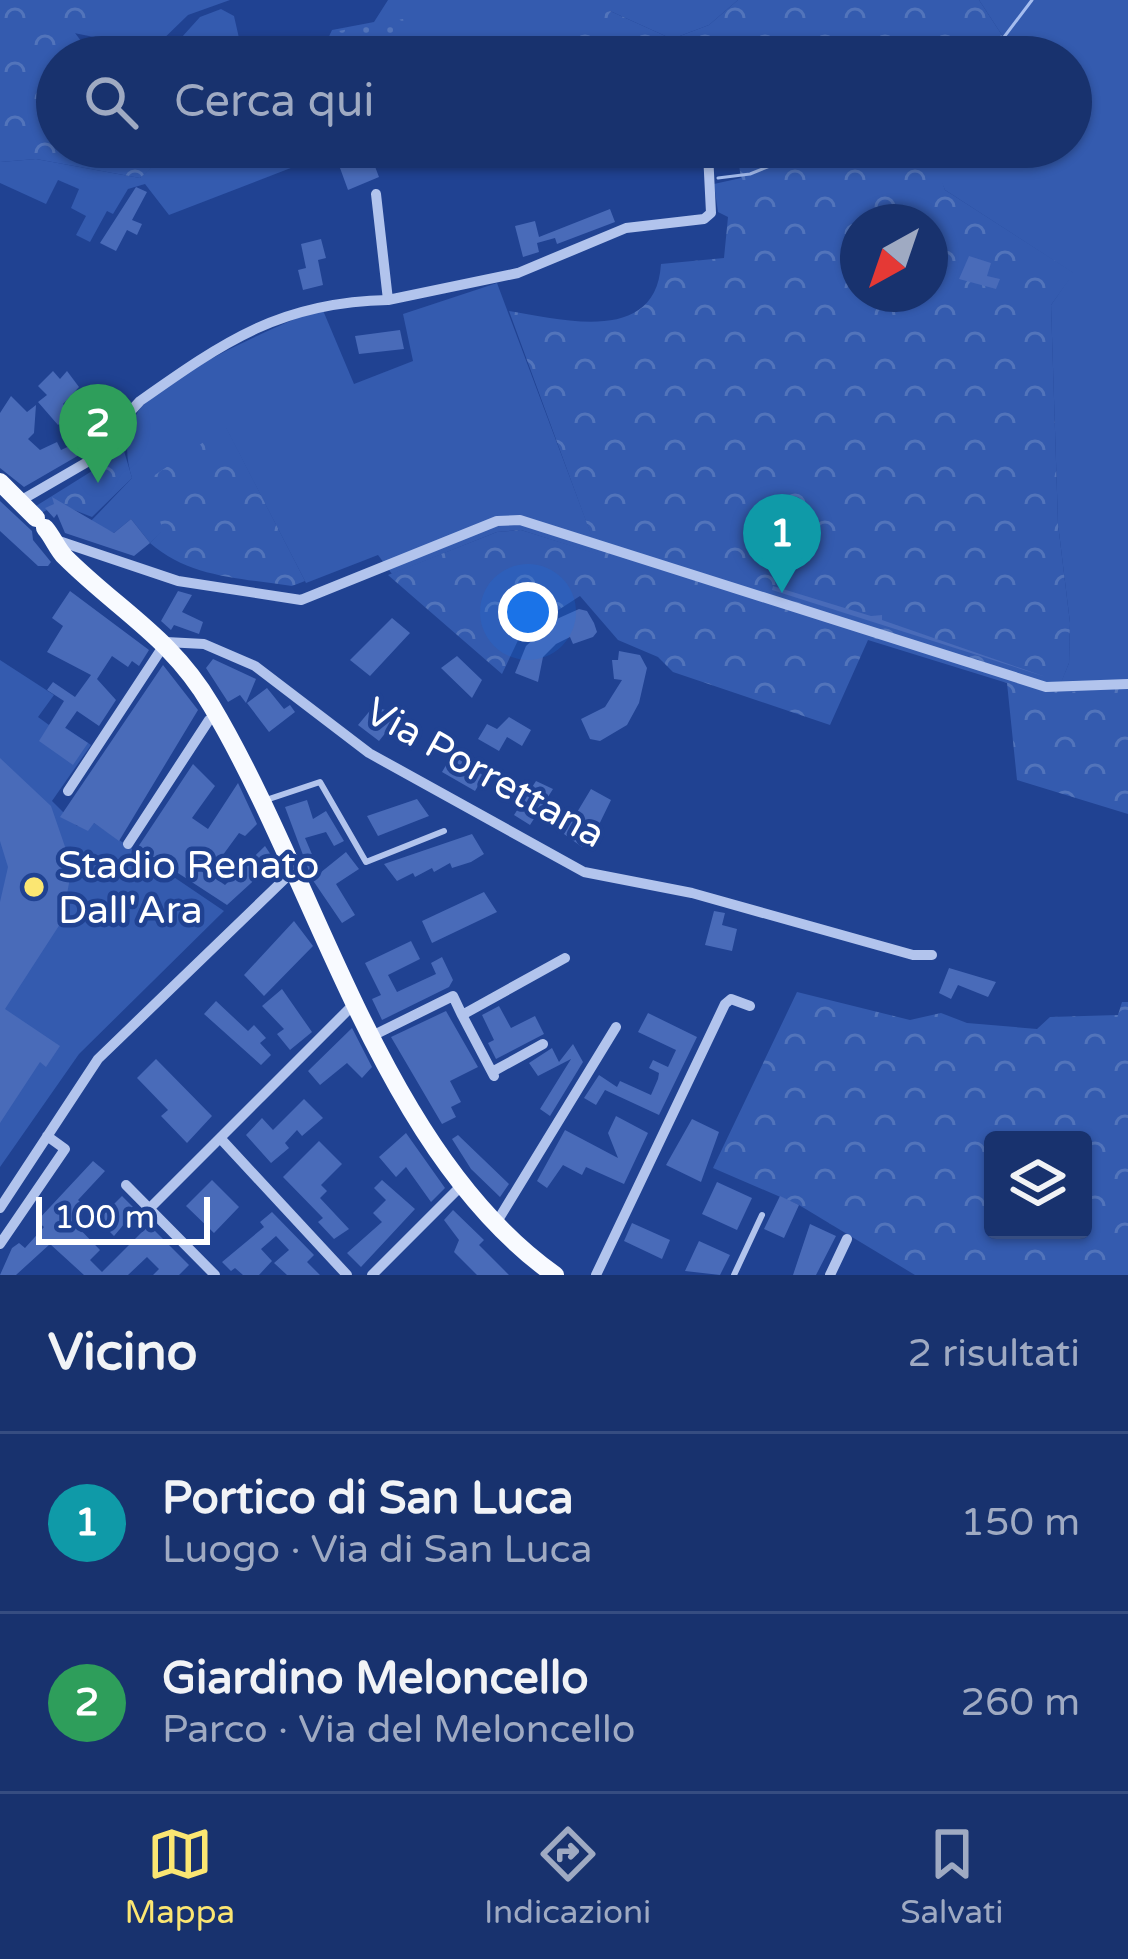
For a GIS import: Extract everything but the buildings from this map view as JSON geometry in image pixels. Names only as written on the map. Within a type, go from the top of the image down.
[{"type":"main road","name":"Via Porrettana","points":[[0,482],[45,528],[65,557],[166,642],[218,717],[422,1130],[460,1187],[542,1272]]},
{"type":"street","points":[[20,501],[120,443],[129,413],[140,401],[244,333],[325,302],[388,300],[518,274],[626,228],[704,219],[711,213],[709,168]]},
{"type":"street","points":[[376,194],[388,300]]},
{"type":"street","points":[[45,528],[178,580],[301,599],[497,521],[520,520],[1046,687],[1128,684]]},
{"type":"street","points":[[68,791],[166,642]]},
{"type":"street","name":"Via Porrettana","points":[[166,642],[204,644],[255,666],[368,753],[584,872],[692,893],[913,955],[932,955]]},
{"type":"street","points":[[128,844],[209,720],[218,717]]},
{"type":"street","points":[[19,1217],[1,1207],[98,1059],[295,869]]},
{"type":"street","points":[[462,1015],[565,958]]},
{"type":"street","points":[[374,1035],[453,996],[493,1074],[543,1044]]},
{"type":"street","points":[[596,1275],[724,1004],[731,998],[750,1006]]},
{"type":"street","points":[[149,1209],[358,1001]]},
{"type":"street","points":[[495,1225],[616,1027]]},
{"type":"street","points":[[0,1244],[65,1149],[47,1136]]},
{"type":"street","points":[[221,1139],[347,1275]]},
{"type":"street","points":[[126,1185],[215,1275]]},
{"type":"street","points":[[372,1275],[460,1187]]},
{"type":"street","points":[[830,1275],[847,1239]]},
{"type":"lane","points":[[262,801],[320,782],[366,862],[444,831]]},
{"type":"lane","points":[[734,1275],[762,1215]]},
{"type":"green space","points":[[0,0],[124,0],[75,33],[77,36],[36,36],[36,159],[0,162]]},
{"type":"green space","points":[[70,0],[230,0],[188,15],[166,36],[74,33]]},
{"type":"green space","points":[[388,0],[738,0],[709,25],[680,36],[665,36],[610,11],[563,36],[329,36],[332,30],[374,22]]},
{"type":"green space","points":[[738,0],[979,0],[1003,36],[680,36],[709,25]]},
{"type":"green space","points":[[979,0],[1128,0],[1128,687],[1056,694],[1069,663],[1070,623],[1058,524],[1051,305],[1073,273],[945,190],[940,179],[946,168],[1092,168],[1092,36],[1003,36]]},
{"type":"green space","points":[[221,9],[234,16],[239,36],[183,36],[200,17]]},
{"type":"green space","points":[[610,11],[665,36],[545,36],[547,34]]},
{"type":"green space","points":[[403,19],[409,36],[331,36]]},
{"type":"green space","points":[[36,159],[36,168],[85,168],[140,178],[151,168],[291,168],[169,215],[145,184],[128,189],[113,214],[107,211],[90,242],[76,235],[86,216],[71,208],[79,189],[58,180],[46,204],[0,183],[0,162]]},
{"type":"green space","points":[[85,168],[151,168],[140,178]]},
{"type":"green space","points":[[739,168],[947,168],[941,179],[945,190],[1074,273],[1051,305],[1058,524],[1070,623],[1069,663],[1057,693],[1128,687],[1128,814],[1017,780],[1007,683],[868,640],[830,725],[673,672],[658,657],[618,640],[580,596],[521,634],[502,674],[388,575],[497,532],[521,530],[598,554],[509,311],[579,321],[624,317],[642,307],[655,290],[661,264],[724,258],[728,217],[718,212],[714,184],[741,178]]},
{"type":"green space","points":[[497,283],[599,555],[521,530],[497,532],[392,574],[378,555],[306,583],[226,428],[163,531],[150,543],[131,519],[114,533],[90,522],[132,478],[127,446],[136,415],[148,400],[192,369],[322,308],[354,384],[413,361],[403,314]]},
{"type":"green space","points":[[226,427],[305,581],[292,586],[217,575],[165,555],[150,543],[163,530],[146,481]]},
{"type":"green space","points":[[124,451],[132,478],[92,517],[59,504],[41,513],[36,506]]},
{"type":"green space","points":[[0,660],[54,695],[38,717],[49,725],[54,720],[91,745],[52,801],[77,826],[94,823],[224,911],[79,1054],[0,1167]]},
{"type":"green space","points":[[797,992],[910,1020],[941,1013],[967,1023],[1037,1029],[1050,1017],[1118,1015],[1122,1002],[1128,1002],[1128,1275],[915,1275],[799,1205],[713,1168]]},
{"type":"waterway","points":[[1005,36],[1032,0]]},
{"type":"waterway","points":[[718,178],[765,168]]},
{"type":"place","name":"Giardino Meloncello","points":[[98,483]]},
{"type":"place","name":"Portico di San Luca","points":[[782,593]]},
{"type":"place","name":"Stadio Renato Dall'Ara","points":[[34,887]]}]
